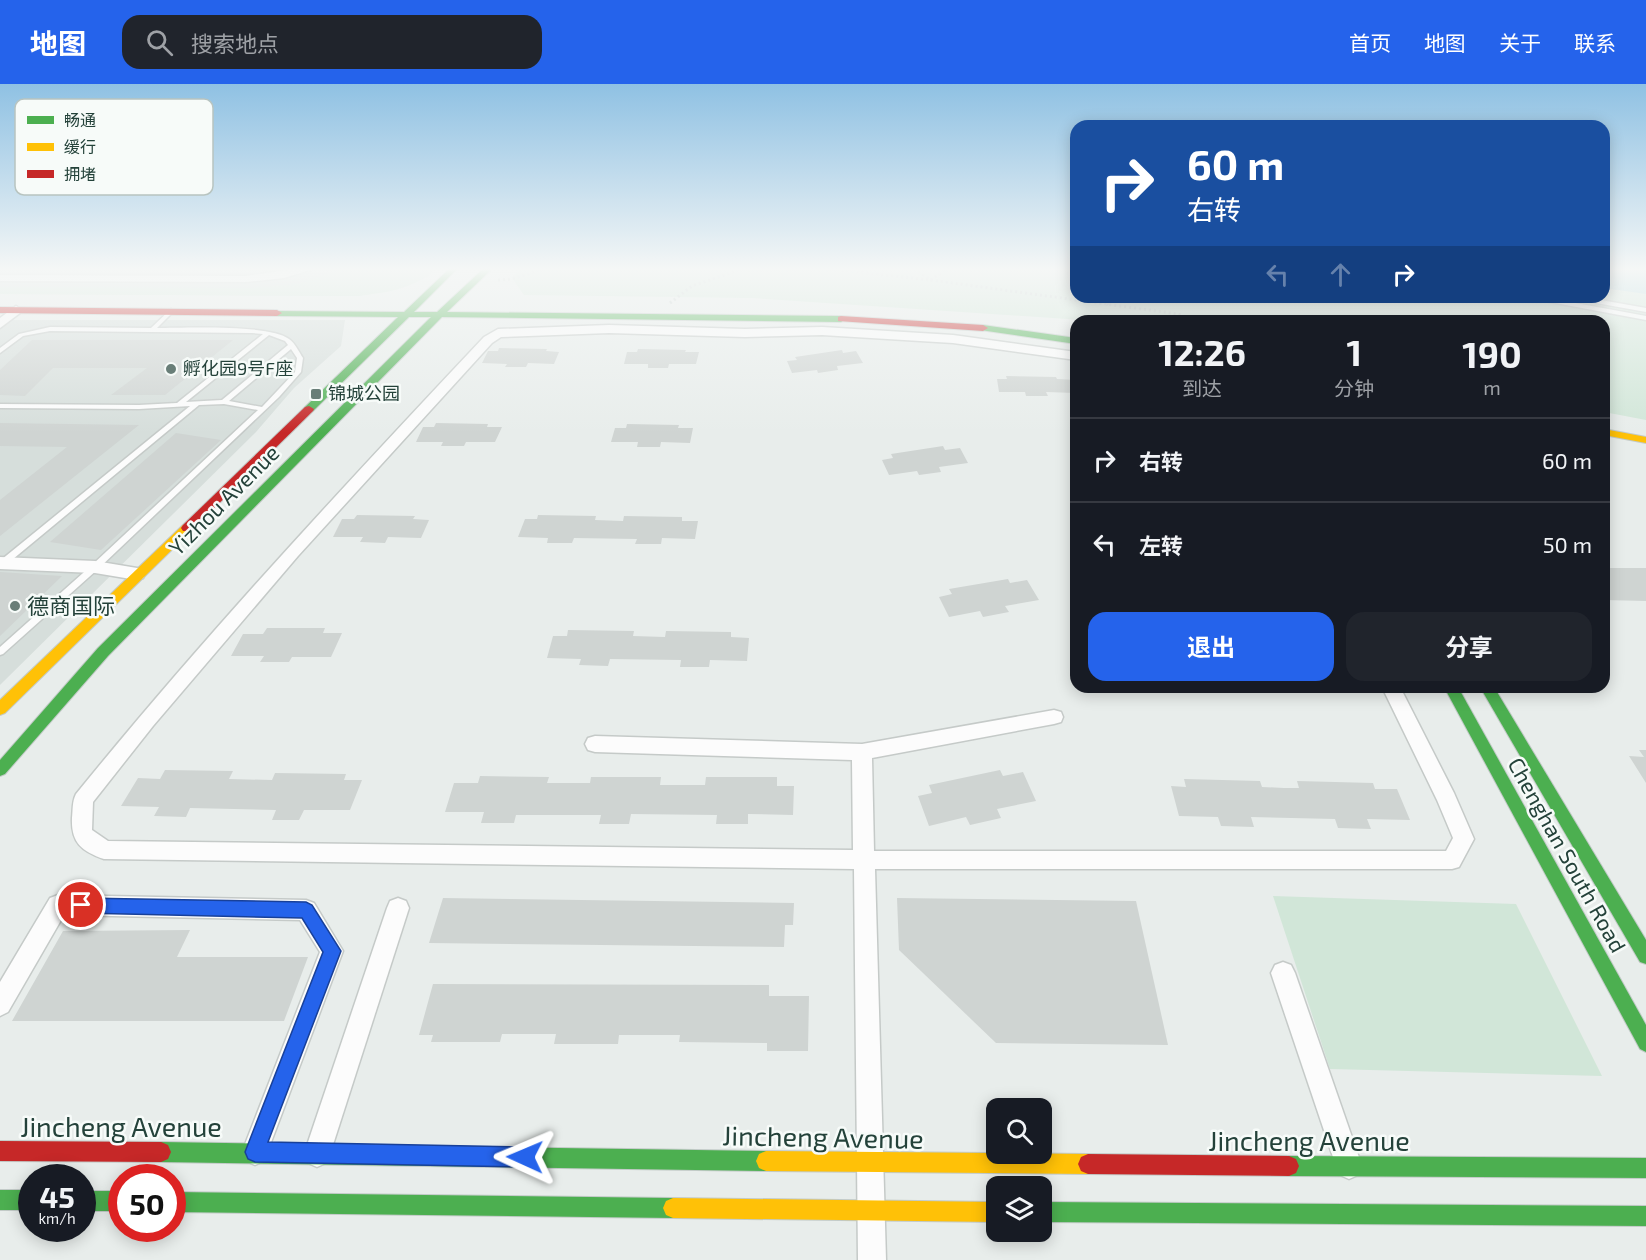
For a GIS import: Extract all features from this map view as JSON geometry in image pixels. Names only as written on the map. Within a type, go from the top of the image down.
[{"type":"main road","name":"Yizhou Avenue","points":[[0,709],[395,324]]},
{"type":"main road","name":"Yizhou Avenue","points":[[0,770],[112,644],[402,349],[431,324]]},
{"type":"main road","points":[[941,324],[1070,340]]},
{"type":"main road","points":[[1001,324],[1070,332]]},
{"type":"main road","points":[[1610,426],[1646,433]]},
{"type":"main road","points":[[1610,433],[1646,440]]},
{"type":"main road","name":"Chenghan South Road","points":[[1454,693],[1646,1043]]},
{"type":"main road","name":"Chenghan South Road","points":[[1491,693],[1646,956]]},
{"type":"main road","name":"Jincheng Avenue","points":[[0,1151],[255,1152],[870,1163],[1646,1168]]},
{"type":"main road","points":[[0,1200],[18,1200]]},
{"type":"main road","points":[[186,1202],[986,1212]]},
{"type":"main road","points":[[1052,1212],[1646,1216]]},
{"type":"street","points":[[766,332],[767,324]]},
{"type":"street","points":[[1070,356],[953,339],[822,331],[609,329],[498,333],[488,340],[292,552],[146,721],[83,800],[82,834],[104,850],[864,860],[1452,860],[1464,839],[1447,799],[1394,693]]},
{"type":"street","points":[[2,562],[95,567],[137,574]]},
{"type":"street","points":[[595,744],[862,752],[1054,717]]},
{"type":"street","points":[[862,752],[872,1260]]},
{"type":"street","points":[[0,1004],[58,905],[306,910],[332,951],[255,1152]]},
{"type":"street","points":[[317,1154],[398,908]]},
{"type":"street","points":[[1283,973],[1349,1166]]},
{"type":"lane","points":[[153,329],[158,324]]},
{"type":"lane","points":[[0,351],[21,335],[33,331],[235,330],[268,333],[287,340],[300,358],[298,372],[263,409],[95,567],[0,652]]},
{"type":"lane","points":[[177,405],[268,333]]},
{"type":"lane","points":[[224,402],[291,346]]},
{"type":"lane","points":[[0,406],[139,407],[224,402],[263,409]]},
{"type":"lane","points":[[2,562],[197,404]]},
{"type":"shaded area","points":[[0,324],[344,324],[341,346],[294,388],[256,432],[0,685]]},
{"type":"green space","points":[[1610,324],[1646,324],[1646,420],[1610,413]]},
{"type":"green space","points":[[1273,896],[1516,904],[1602,1076],[1330,1069]]},
{"type":"building","name":"孵化园9号F座","points":[[32,340],[233,340],[165,395],[111,395],[147,368],[53,368],[25,396],[0,395],[0,370]]},
{"type":"building","points":[[499,348],[547,349],[546,351],[559,352],[554,364],[528,363],[526,367],[505,367],[507,364],[482,363],[488,351],[498,351]]},
{"type":"building","points":[[638,349],[699,352],[696,364],[669,364],[668,368],[648,368],[648,364],[624,364],[627,352],[637,352]]},
{"type":"building","points":[[842,350],[843,353],[856,351],[863,363],[837,366],[838,370],[818,373],[817,370],[792,373],[787,361],[797,360],[795,357]]},
{"type":"building","points":[[1006,376],[1056,377],[1070,380],[1070,393],[1046,392],[1048,396],[1026,396],[1025,392],[999,392],[997,379],[1007,379]]},
{"type":"building","points":[[0,423],[139,425],[0,536],[0,500],[67,447],[0,446]]},
{"type":"building","points":[[436,423],[488,424],[487,427],[502,427],[495,442],[466,442],[464,446],[441,446],[443,442],[416,442],[423,427],[434,427]]},
{"type":"building","points":[[627,424],[679,425],[678,428],[693,428],[690,443],[661,442],[660,447],[637,447],[638,442],[611,442],[615,428],[626,428]]},
{"type":"building","points":[[176,433],[221,440],[101,550],[50,542]]},
{"type":"building","points":[[943,446],[945,450],[960,448],[968,463],[939,467],[941,472],[919,475],[917,471],[889,475],[882,460],[893,458],[891,454]]},
{"type":"building","points":[[357,515],[415,516],[413,519],[429,520],[421,538],[388,537],[385,543],[360,542],[363,537],[333,537],[342,519],[354,519]]},
{"type":"building","points":[[538,515],[596,516],[595,520],[623,521],[624,516],[682,517],[682,521],[698,521],[695,539],[662,538],[661,544],[635,544],[637,539],[574,538],[572,543],[547,543],[548,538],[518,537],[525,519],[537,519]]},
{"type":"building","points":[[1610,568],[1646,568],[1646,601],[1610,600]]},
{"type":"building","name":"德商国际","points":[[0,572],[62,576],[0,636]]},
{"type":"building","points":[[1008,579],[1010,583],[1027,580],[1039,600],[1005,606],[1009,612],[983,617],[980,611],[949,617],[939,597],[952,594],[949,589]]},
{"type":"building","points":[[267,628],[325,628],[323,633],[342,633],[331,657],[292,657],[289,662],[260,662],[264,656],[231,656],[243,634],[263,634]]},
{"type":"building","points":[[568,630],[634,631],[633,636],[665,637],[666,631],[731,632],[731,637],[749,638],[747,661],[710,660],[709,667],[680,667],[681,660],[610,659],[608,666],[579,665],[581,659],[547,658],[553,636],[567,636]]},
{"type":"building","points":[[1639,750],[1646,750],[1646,783],[1629,756],[1644,757]]},
{"type":"building","points":[[165,770],[233,771],[229,779],[272,780],[275,773],[346,774],[344,780],[362,780],[350,810],[304,810],[299,820],[272,820],[276,810],[190,808],[186,817],[154,816],[159,807],[121,806],[138,778],[160,779]]},
{"type":"building","points":[[1000,770],[1003,776],[1023,772],[1036,801],[997,809],[1001,818],[970,825],[966,817],[929,826],[918,796],[932,793],[929,785]]},
{"type":"building","points":[[480,776],[549,777],[547,783],[590,783],[591,777],[661,777],[660,785],[705,785],[706,777],[777,777],[777,786],[794,786],[793,815],[748,814],[748,824],[716,824],[717,815],[631,814],[629,824],[599,824],[601,815],[516,815],[514,823],[481,823],[484,812],[445,812],[454,783],[478,783]]},
{"type":"building","points":[[1184,779],[1260,781],[1262,787],[1284,788],[1299,788],[1297,781],[1373,783],[1375,789],[1397,789],[1410,820],[1367,819],[1371,829],[1338,828],[1335,819],[1251,817],[1254,827],[1221,826],[1218,817],[1179,816],[1171,786],[1186,787]]},
{"type":"building","points":[[443,898],[794,903],[793,925],[785,925],[784,947],[429,943]]},
{"type":"building","points":[[897,898],[1136,901],[1168,1045],[996,1043],[899,950]]},
{"type":"building","points":[[190,930],[177,957],[308,957],[284,1021],[12,1021],[63,931]]},
{"type":"building","points":[[433,984],[769,985],[769,996],[809,996],[808,1051],[767,1051],[767,1043],[679,1042],[680,1035],[619,1035],[618,1044],[554,1044],[556,1034],[502,1034],[500,1042],[431,1042],[433,1035],[419,1035]]},
{"type":"traffic: fast","points":[[309,409],[397,324]]},
{"type":"traffic: fast","points":[[0,770],[103,652],[430,324]]},
{"type":"traffic: fast","points":[[983,328],[1070,340]]},
{"type":"traffic: fast","points":[[1454,693],[1646,1043]]},
{"type":"traffic: fast","points":[[1491,693],[1646,956]]},
{"type":"traffic: fast","points":[[161,1152],[766,1161]]},
{"type":"traffic: fast","points":[[1289,1166],[1646,1168]]},
{"type":"traffic: fast","points":[[0,1200],[18,1200]]},
{"type":"traffic: fast","points":[[96,1201],[108,1201]]},
{"type":"traffic: fast","points":[[186,1202],[673,1208]]},
{"type":"traffic: fast","points":[[1052,1212],[1646,1216]]},
{"type":"traffic: slow","points":[[1610,433],[1646,440]]},
{"type":"traffic: slow","points":[[0,709],[187,528]]},
{"type":"traffic: slow","points":[[766,1161],[1088,1164]]},
{"type":"traffic: slow","points":[[673,1208],[986,1212]]},
{"type":"traffic: jam","points":[[918,324],[983,328]]},
{"type":"traffic: jam","points":[[187,528],[309,409]]},
{"type":"traffic: jam","points":[[0,1151],[161,1152]]},
{"type":"traffic: jam","points":[[1088,1164],[1289,1166]]},
{"type":"place","name":"孵化园9号F座","points":[[171,369]]},
{"type":"place","name":"锦城公园","points":[[316,394]]},
{"type":"place","name":"德商国际","points":[[15,606]]},
{"type":"route","points":[[81,905],[306,910],[332,951],[255,1152],[525,1157]]}]
